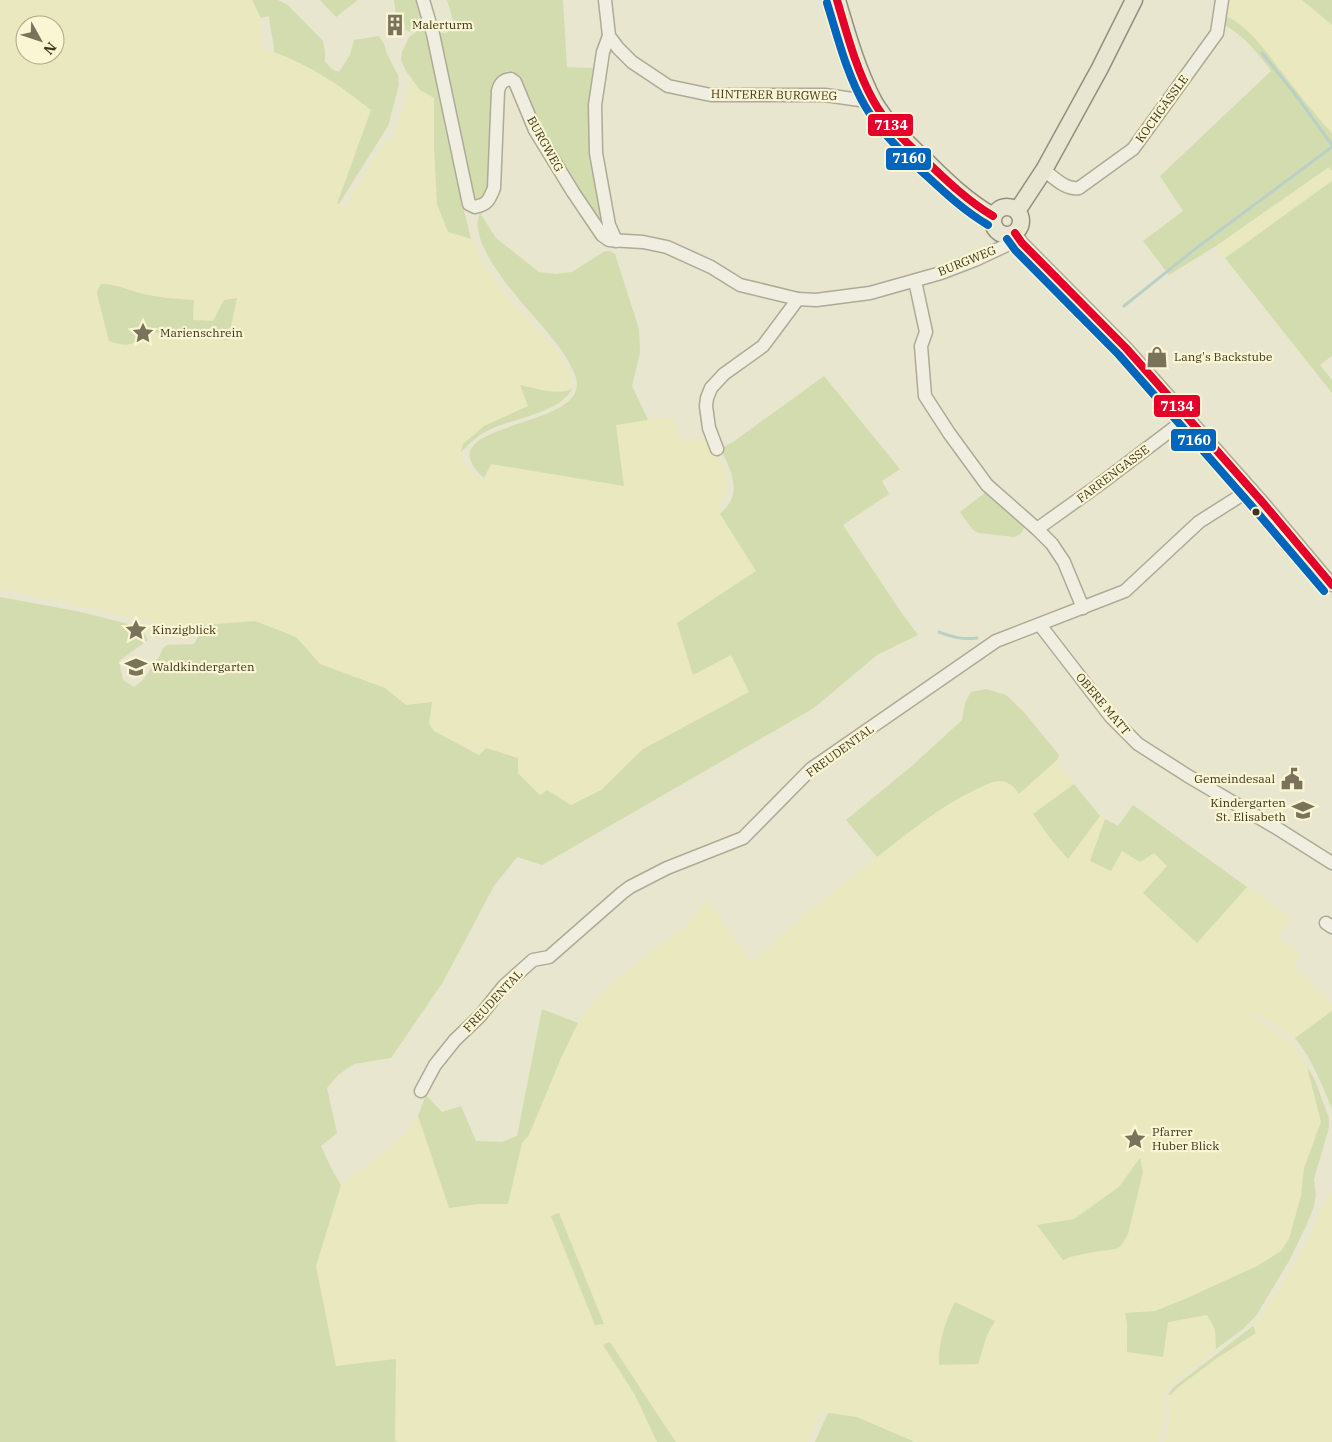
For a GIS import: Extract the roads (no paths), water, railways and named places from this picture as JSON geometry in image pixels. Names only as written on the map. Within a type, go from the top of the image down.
[{"type":"main road","points":[[837,0],[858,64],[874,102],[897,133],[935,170],[980,208],[993,216]]},
{"type":"main road","points":[[1016,210],[1044,170],[1100,68],[1134,0]]},
{"type":"main road","points":[[1003,207],[1012,207],[1016,210],[1019,213],[1020,226],[1008,235],[999,232],[993,225],[993,216],[996,212],[1003,207]]},
{"type":"street","name":"BURGWEG","points":[[423,0],[469,204],[475,207],[483,205],[490,199],[494,188],[498,91],[500,84],[505,80],[511,79],[515,82],[535,130],[602,236],[608,240],[643,242],[667,247],[711,266],[740,285],[798,299],[816,300],[870,292],[915,281],[975,260],[1005,246],[1011,240],[1013,233]]},
{"type":"street","points":[[605,0],[610,36],[603,52],[595,105],[596,153],[609,225],[616,241]]},
{"type":"street","name":"KOCHGÄSSLE","points":[[1044,170],[1066,186],[1072,189],[1079,188],[1133,149],[1217,33],[1222,0]]},
{"type":"street","name":"HINTERER BURGWEG","points":[[610,36],[618,48],[632,62],[668,86],[679,89],[711,96],[826,95],[874,102]]},
{"type":"street","points":[[1013,233],[1126,348],[1251,489],[1332,585]]},
{"type":"street","points":[[915,281],[926,332],[921,346],[925,396],[949,433],[988,485],[1052,544],[1064,562],[1083,608]]},
{"type":"street","points":[[717,449],[709,428],[706,406],[711,388],[724,374],[763,346],[798,299]]},
{"type":"street","name":"FARRENGASSE","points":[[1037,529],[1187,418]]},
{"type":"street","name":"FREUDENTAL","points":[[421,1091],[435,1065],[450,1046],[480,1016],[504,986],[532,960],[549,957],[630,887],[667,868],[743,838],[811,769],[996,642],[1125,591],[1199,522],[1251,489]]},
{"type":"street","name":"OBERE MATT","points":[[1040,625],[1112,717],[1138,744],[1332,863]]},
{"type":"waterway","points":[[1262,53],[1332,145]]},
{"type":"waterway","points":[[1124,306],[1199,246],[1332,147]]},
{"type":"waterway","points":[[939,632],[958,638],[977,638]]},
{"type":"place","name":"Malerturm","points":[[395,25]]},
{"type":"place","name":"Marienschrein","points":[[143,333]]},
{"type":"place","name":"Lang's Backstube","points":[[1157,357]]},
{"type":"place","name":"Kinzigblick","points":[[136,630]]},
{"type":"place","name":"Waldkindergarten","points":[[136,667]]},
{"type":"place","name":"Gemeindesaal","points":[[1292,779]]},
{"type":"place","name":"Kindergarten St. Elisabeth","points":[[1303,810]]},
{"type":"place","name":"Pfarrer Huber Blick","points":[[1135,1139]]}]
